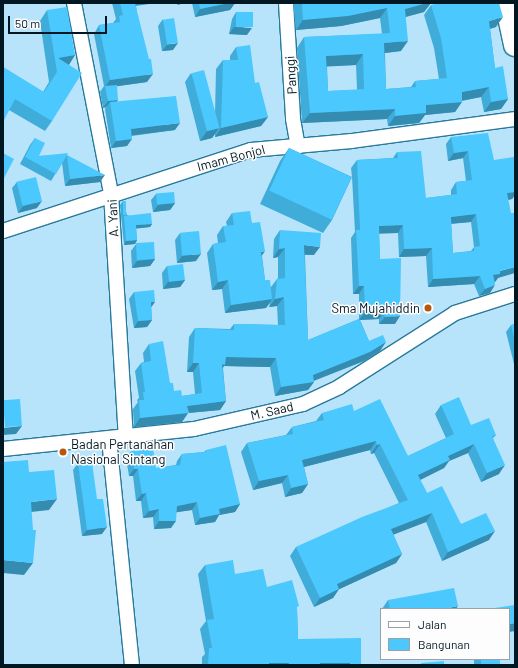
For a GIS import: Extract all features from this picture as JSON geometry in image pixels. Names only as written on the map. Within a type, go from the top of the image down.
[{"type":"main road","points":[[506,3],[515,45]]},
{"type":"street","name":"A. Yani","points":[[74,3],[111,194],[126,437]]},
{"type":"street","name":"Panggi","points":[[286,3],[293,119],[298,147]]},
{"type":"street","name":"Imam Bonjol","points":[[3,231],[111,194],[251,150],[298,147],[515,119]]},
{"type":"street","name":"M. Saad","points":[[3,449],[194,429],[303,404],[339,387],[455,313],[515,294]]},
{"type":"street","points":[[109,439],[132,665]]},
{"type":"building","points":[[120,3],[135,3],[149,59],[151,59],[153,74],[110,80],[99,25],[120,22],[119,16],[123,15]]},
{"type":"building","points":[[199,3],[229,3],[200,9]]},
{"type":"building","points":[[302,3],[427,3],[405,9],[408,41],[384,43],[386,89],[416,87],[415,81],[447,78],[441,38],[431,5],[438,3],[499,3],[503,17],[489,21],[495,68],[503,66],[508,99],[491,102],[489,87],[462,92],[462,102],[426,105],[426,113],[395,116],[395,109],[310,113],[304,37],[390,33],[387,8],[348,16],[303,20]],"holes":[[[363,54],[364,89],[328,91],[326,56]]]},
{"type":"building","points":[[67,7],[75,55],[58,58],[82,73],[52,121],[15,99],[3,122],[3,67],[44,92],[57,72],[47,10]]},
{"type":"building","points":[[236,12],[253,12],[253,27],[236,27]]},
{"type":"building","points":[[174,18],[178,43],[167,44],[163,20]]},
{"type":"building","points":[[250,45],[255,83],[259,82],[268,117],[221,128],[223,60],[238,60],[236,47]]},
{"type":"building","points":[[204,70],[220,128],[207,131],[191,73]]},
{"type":"building","points":[[117,85],[118,100],[108,101],[105,86]]},
{"type":"building","points":[[176,96],[180,123],[131,129],[132,139],[116,141],[110,102]]},
{"type":"building","points":[[488,133],[494,160],[514,157],[515,192],[507,193],[511,213],[515,213],[515,267],[500,271],[500,274],[493,275],[495,285],[485,289],[480,276],[433,279],[432,248],[404,249],[403,225],[379,226],[380,259],[401,258],[400,316],[385,317],[384,312],[365,312],[364,286],[359,286],[356,230],[360,230],[357,160],[398,158],[397,152],[421,151],[426,198],[457,194],[456,182],[472,180],[468,151],[454,153],[451,137]],"holes":[[[476,214],[480,246],[474,247],[474,251],[453,253],[451,217]]]},
{"type":"building","points":[[35,138],[45,143],[39,156],[68,153],[56,174],[25,157]]},
{"type":"building","points":[[289,148],[352,177],[332,220],[269,191]]},
{"type":"building","points":[[3,153],[14,159],[3,180]]},
{"type":"building","points":[[67,155],[105,175],[70,179]]},
{"type":"building","points":[[36,177],[42,201],[23,206],[17,182]]},
{"type":"building","points":[[174,192],[175,203],[157,205],[156,194]]},
{"type":"building","points":[[123,201],[126,201],[126,215],[123,215]]},
{"type":"building","points":[[250,211],[252,223],[260,222],[265,251],[261,252],[265,280],[270,280],[272,299],[231,305],[228,280],[218,282],[213,244],[226,242],[223,226],[234,225],[232,213]]},
{"type":"building","points":[[151,213],[152,224],[136,225],[137,240],[126,241],[124,216]]},
{"type":"building","points":[[280,230],[321,233],[320,247],[304,245],[308,340],[359,319],[369,341],[383,335],[386,342],[370,352],[313,375],[314,382],[281,387],[276,358],[226,357],[225,365],[222,364],[226,401],[187,406],[189,413],[140,418],[139,400],[144,400],[143,392],[145,392],[141,363],[151,361],[149,344],[163,341],[170,383],[173,383],[174,391],[181,390],[182,396],[202,393],[199,363],[193,363],[195,328],[234,330],[234,324],[285,325],[284,297],[275,299],[277,279],[285,278],[285,248],[279,249]]},
{"type":"building","points":[[199,231],[201,254],[182,256],[180,233]]},
{"type":"building","points":[[154,242],[155,259],[137,260],[136,243]]},
{"type":"building","points":[[183,264],[185,280],[169,282],[167,266]]},
{"type":"building","points":[[154,290],[155,302],[151,302],[152,320],[138,321],[134,292]]},
{"type":"building","points":[[515,324],[515,342],[511,325]]},
{"type":"building","points":[[459,397],[471,425],[489,418],[496,435],[492,436],[505,465],[487,473],[474,444],[448,456],[450,460],[418,475],[427,493],[442,486],[461,524],[486,513],[495,531],[448,552],[432,513],[391,529],[402,554],[337,584],[339,589],[320,598],[296,547],[362,517],[408,500],[380,444],[377,445],[376,441],[302,460],[308,484],[291,488],[288,475],[259,481],[247,443],[293,434],[292,427],[324,420],[322,413],[352,404],[354,411],[380,399],[408,456],[454,434],[441,405]]},
{"type":"building","points":[[20,399],[22,426],[5,427],[3,400]]},
{"type":"building","points":[[226,445],[240,504],[219,509],[220,514],[200,518],[197,502],[177,506],[176,521],[159,521],[159,509],[149,511],[146,493],[142,494],[138,469],[134,469],[131,451],[153,448],[156,468],[180,465],[182,454],[206,452],[206,450]]},
{"type":"building","points":[[28,460],[29,472],[54,470],[57,499],[31,502],[33,530],[36,530],[33,563],[3,560],[3,462]]},
{"type":"building","points":[[92,462],[97,499],[103,499],[107,527],[87,530],[78,463]]},
{"type":"building","points":[[233,560],[235,574],[263,569],[267,587],[292,580],[299,606],[297,607],[298,639],[361,638],[361,665],[350,665],[350,663],[289,665],[289,663],[269,663],[269,665],[208,665],[209,648],[212,648],[207,620],[214,619],[205,565]]},
{"type":"building","points":[[454,588],[458,606],[449,608],[390,608],[388,600]]},
{"type":"building","points":[[515,605],[515,623],[510,624],[510,608],[495,608]]},
{"type":"building","points":[[481,660],[500,660],[500,665],[481,665]]},
{"type":"building","points":[[444,661],[444,665],[421,665],[421,663]]},
{"type":"place","name":"Sma Mujahiddin","points":[[428,308]]},
{"type":"place","name":"Badan Pertanahan Nasional Sintang","points":[[63,452]]}]
